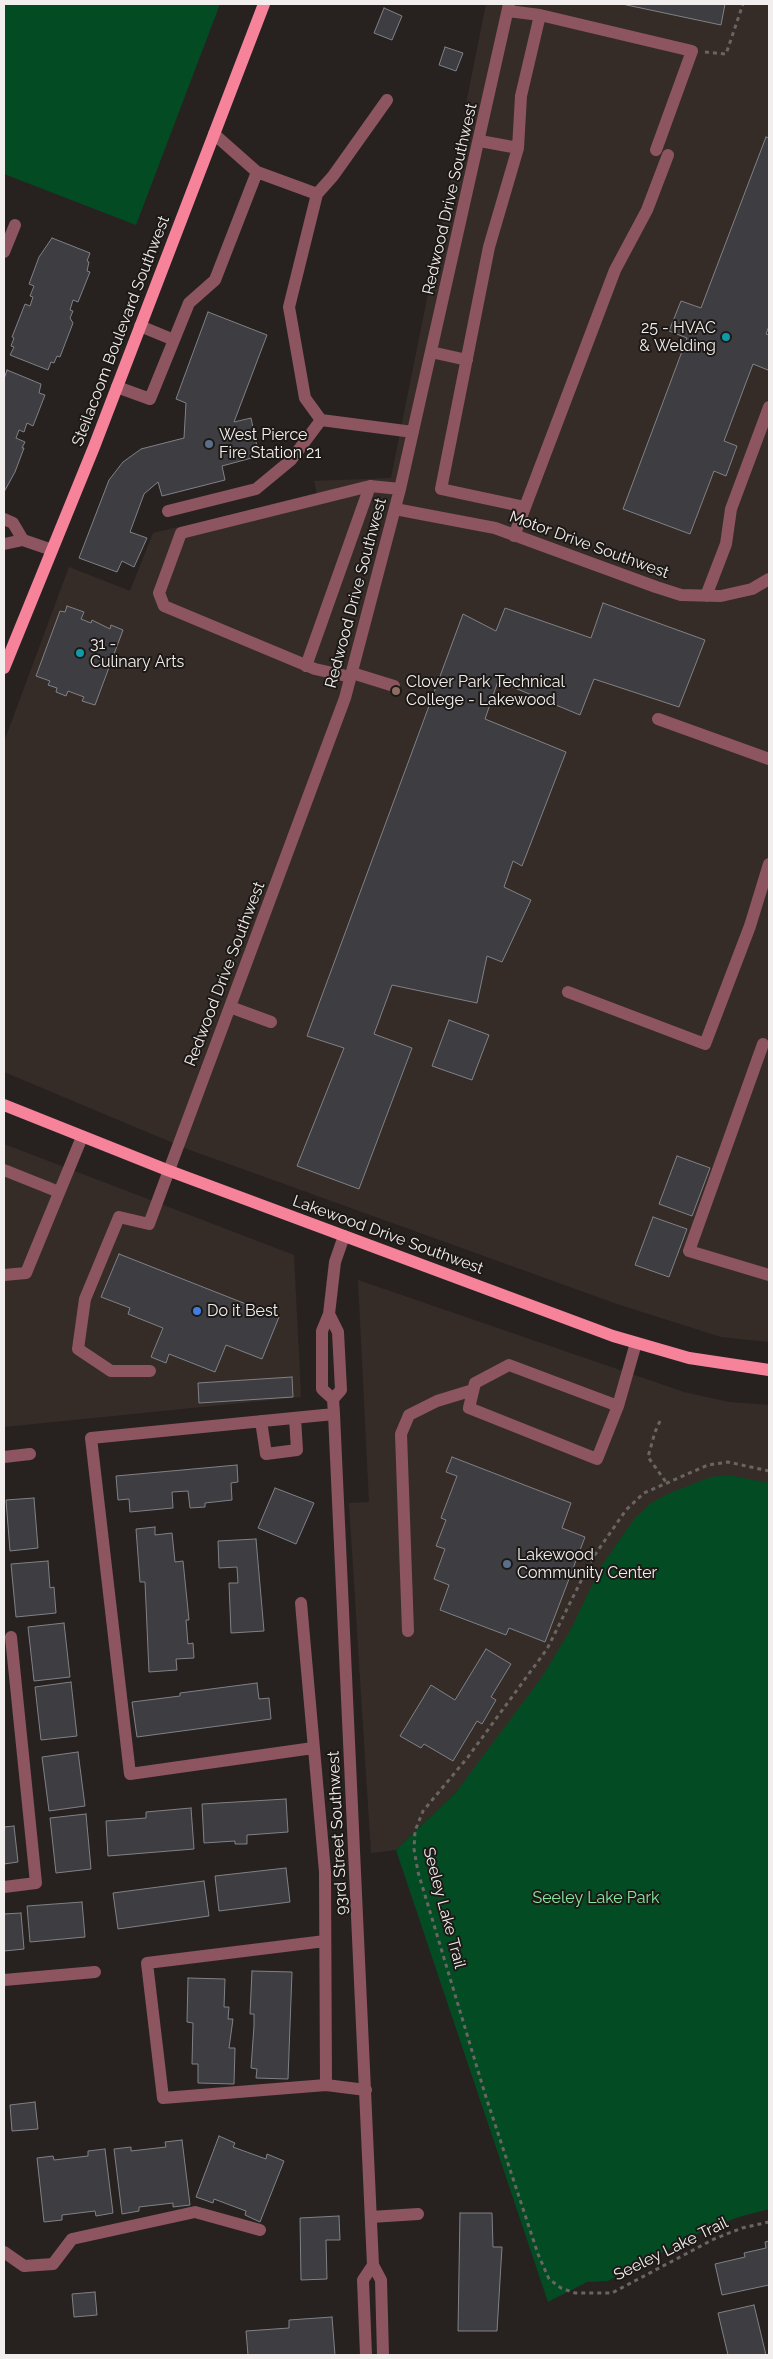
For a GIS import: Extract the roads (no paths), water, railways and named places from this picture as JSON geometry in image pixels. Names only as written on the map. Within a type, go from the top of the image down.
[{"type":"main road","name":"Steilacoom Boulevard Southwest","points":[[4,668],[117,387],[264,4]]},
{"type":"main road","name":"Lakewood Drive Southwest","points":[[4,1106],[168,1170],[636,1343],[689,1358],[769,1370]]},
{"type":"street","points":[[508,7],[692,51],[656,150]]},
{"type":"street","name":"Redwood Drive Southwest","points":[[150,1371],[111,1371],[78,1349],[85,1299],[119,1217],[149,1224],[320,769],[351,675],[400,489],[480,141],[508,7]]},
{"type":"street","points":[[525,506],[441,488],[489,247],[518,148],[522,96],[540,15]]},
{"type":"street","points":[[387,100],[333,176],[317,194],[289,307],[305,398],[321,420],[413,432]]},
{"type":"street","points":[[214,134],[257,172],[317,194]]},
{"type":"street","points":[[480,141],[518,148]]},
{"type":"street","points":[[514,536],[615,270],[646,210],[668,155]]},
{"type":"street","points":[[117,387],[150,399],[189,303],[215,280],[257,172]]},
{"type":"street","points":[[4,252],[15,225]]},
{"type":"street","points":[[140,326],[174,340]]},
{"type":"street","points":[[431,352],[466,360]]},
{"type":"street","points":[[706,596],[726,544],[731,509],[769,407]]},
{"type":"street","points":[[168,511],[256,489],[291,460],[321,420]]},
{"type":"street","points":[[394,686],[306,666],[164,606],[159,593],[181,533],[370,486],[400,489]]},
{"type":"street","points":[[306,666],[370,486]]},
{"type":"street","name":"Motor Drive Southwest","points":[[395,509],[495,528],[656,587],[681,594],[721,596],[752,589],[769,579]]},
{"type":"street","points":[[4,519],[13,523],[23,540]]},
{"type":"street","points":[[4,544],[23,540],[52,550]]},
{"type":"street","points":[[658,719],[769,759]]},
{"type":"street","points":[[568,992],[704,1044],[750,926],[769,864]]},
{"type":"street","points":[[230,1007],[271,1022]]},
{"type":"street","points":[[763,1044],[689,1251],[769,1275]]},
{"type":"street","points":[[4,1275],[26,1273],[82,1137]]},
{"type":"street","points":[[4,1170],[59,1192]]},
{"type":"street","name":"93rd Street Southwest","points":[[344,1236],[334,1262],[329,1314],[322,1331],[322,1389],[333,1399],[334,1414],[373,2265],[381,2280],[384,2355]]},
{"type":"street","name":"93rd Street Southwest","points":[[329,1314],[338,1332],[339,1342],[341,1390],[333,1399]]},
{"type":"street","points":[[618,1406],[509,1365],[475,1383],[469,1408],[597,1459],[618,1406],[636,1343]]},
{"type":"street","points":[[408,1631],[401,1434],[409,1415],[437,1401],[473,1390]]},
{"type":"street","points":[[313,1748],[130,1774],[91,1438],[334,1414]]},
{"type":"street","points":[[261,1421],[266,1454],[297,1450],[295,1418]]},
{"type":"street","points":[[4,1458],[30,1454]]},
{"type":"street","points":[[301,1603],[325,1872],[326,2085]]},
{"type":"street","points":[[4,1887],[36,1883],[10,1688],[11,1637]]},
{"type":"street","points":[[325,1941],[147,1962],[163,2098],[326,2085],[366,2090]]},
{"type":"street","points":[[4,1980],[95,1972]]},
{"type":"street","points":[[4,2252],[24,2266],[53,2264],[72,2239],[195,2212],[260,2230]]},
{"type":"street","points":[[371,2218],[418,2214]]},
{"type":"street","name":"93rd Street Southwest","points":[[366,2355],[363,2280],[373,2265]]},
{"type":"place","name":"25 - HVAC & Welding","points":[[726,337]]},
{"type":"place","name":"West Pierce Fire Station 21","points":[[209,444]]},
{"type":"place","name":"31 - Culinary Arts","points":[[80,653]]},
{"type":"place","name":"Clover Park Technical College - Lakewood","points":[[396,691]]},
{"type":"place","name":"Do it Best","points":[[197,1311]]},
{"type":"place","name":"Lakewood Community Center","points":[[507,1564]]},
{"type":"park label","name":"Seeley Lake Park","points":[[596,1898]]}]
